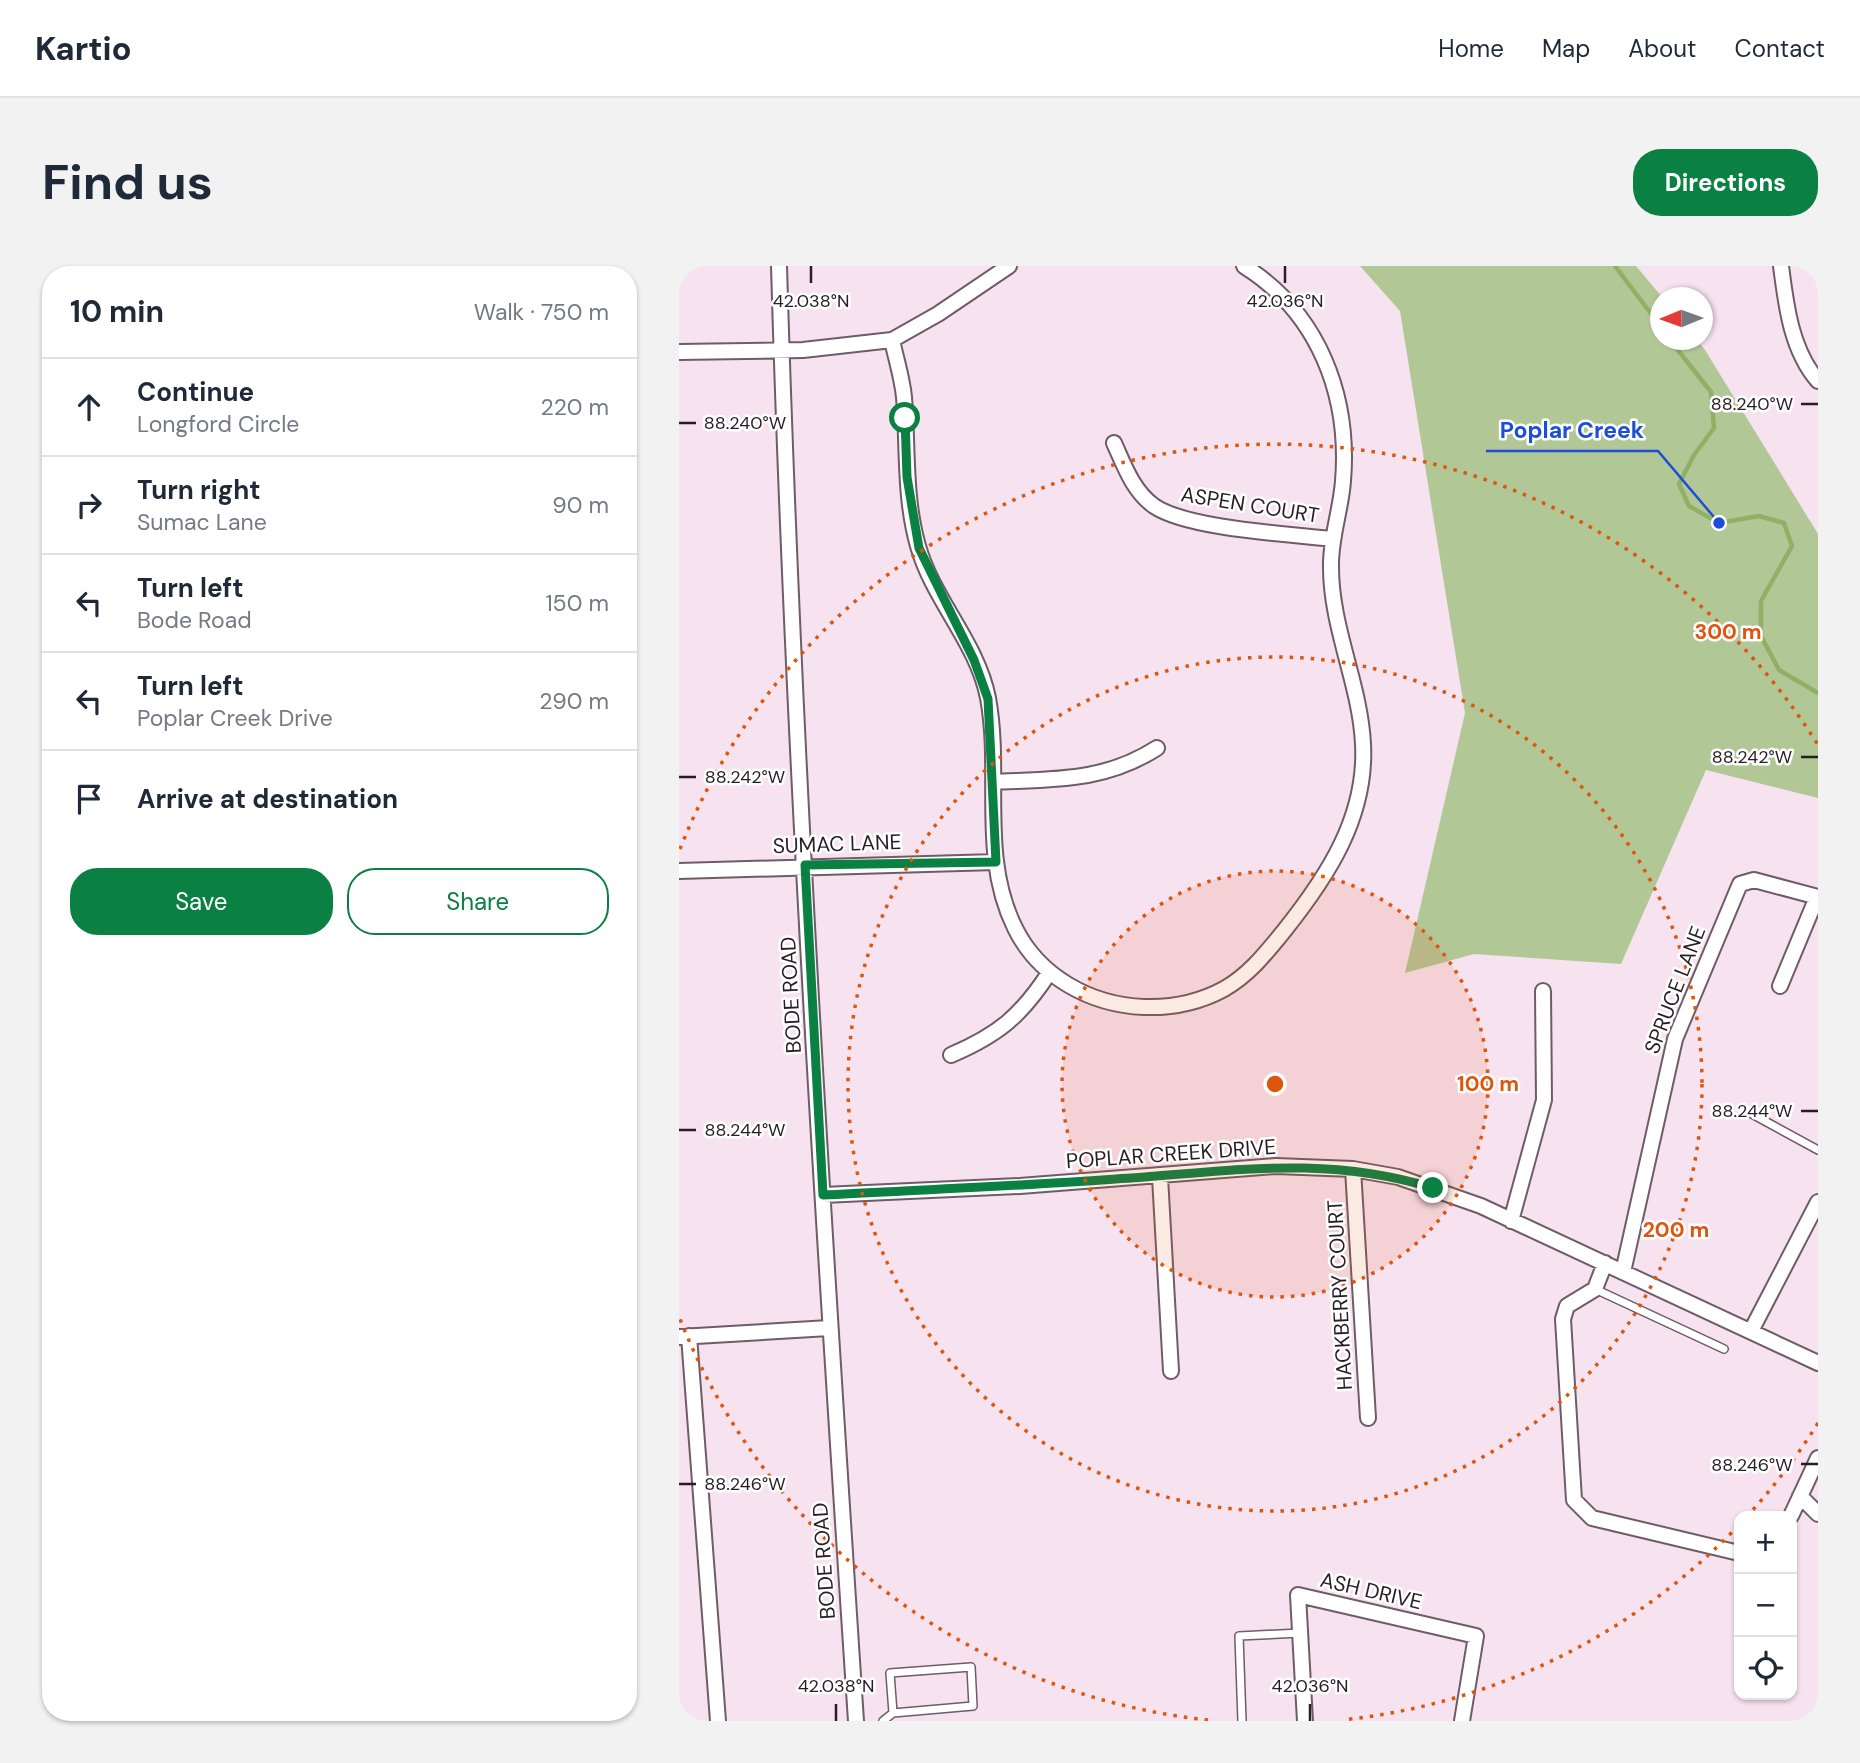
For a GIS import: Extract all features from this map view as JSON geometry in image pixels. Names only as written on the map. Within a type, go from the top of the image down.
[{"type":"street","name":"BODE ROAD","points":[[779,266],[805,865],[829,1328],[856,1721]]},
{"type":"street","points":[[679,352],[781,351],[892,340],[938,314],[1009,266]]},
{"type":"street","points":[[892,340],[901,378],[907,477],[919,548],[982,677],[988,699],[996,862],[1005,904],[1016,930],[1049,973],[1083,993],[1107,1003],[1166,1007],[1204,998],[1225,989],[1259,963],[1335,860],[1358,800],[1363,743],[1333,604],[1332,539],[1343,484],[1344,440],[1340,404],[1333,377],[1320,346],[1302,320],[1282,295],[1244,266]]},
{"type":"street","points":[[1781,266],[1787,317],[1809,370],[1818,381]]},
{"type":"street","name":"ASPEN COURT","points":[[1114,443],[1140,494],[1168,513],[1207,523],[1332,539]]},
{"type":"street","points":[[993,782],[1093,776],[1131,764],[1157,748]]},
{"type":"street","name":"SUMAC LANE","points":[[679,871],[805,865],[996,862]]},
{"type":"street","name":"SPRUCE LANE","points":[[1623,1272],[1675,1039],[1740,884],[1754,880],[1817,897]]},
{"type":"street","points":[[1780,986],[1817,897]]},
{"type":"street","points":[[951,1055],[999,1032],[1015,1018],[1049,973]]},
{"type":"street","points":[[1511,1221],[1544,1100],[1543,991]]},
{"type":"street","name":"POPLAR CREEK DRIVE","points":[[823,1195],[1160,1177],[1276,1166],[1353,1169],[1398,1177],[1433,1188],[1511,1221],[1818,1363]]},
{"type":"street","name":"HACKBERRY COURT","points":[[1353,1169],[1368,1418]]},
{"type":"street","points":[[1160,1177],[1171,1371]]},
{"type":"street","points":[[1751,1331],[1818,1202]]},
{"type":"street","points":[[1605,1264],[1595,1289],[1567,1306],[1563,1319],[1571,1488],[1574,1500],[1584,1513],[1605,1521],[1734,1552]]},
{"type":"street","points":[[718,1721],[684,1337],[829,1328]]},
{"type":"street","points":[[1793,1511],[1818,1458]]},
{"type":"street","points":[[1800,1496],[1818,1514]]},
{"type":"street","name":"ASH DRIVE","points":[[1305,1721],[1298,1595],[1476,1636],[1462,1721]]},
{"type":"lane","points":[[1752,1114],[1818,1150]]},
{"type":"lane","points":[[1595,1289],[1724,1349]]},
{"type":"lane","points":[[1242,1721],[1239,1636],[1301,1633]]},
{"type":"lane","points":[[883,1721],[893,1713],[973,1706],[971,1667],[890,1673],[893,1713]]},
{"type":"green space","points":[[1360,266],[1636,266],[1654,287],[1650,287],[1650,350],[1705,350],[1818,534],[1818,798],[1706,770],[1621,964],[1474,954],[1405,973],[1465,713],[1400,311]]},
{"type":"waterway","points":[[1615,266],[1650,312]]},
{"type":"waterway","points":[[1678,350],[1711,392],[1714,428],[1694,455],[1679,484],[1689,506],[1719,523],[1759,516],[1784,523],[1792,546],[1761,601],[1761,636],[1779,670],[1818,693]]},
{"type":"place","name":"Poplar Creek","points":[[1719,523]]},
{"type":"route","points":[[905,418],[910,505],[919,548],[982,677],[988,699],[996,862],[805,865],[823,1195],[1020,1186],[1276,1166],[1353,1169],[1398,1177],[1433,1188]]}]
